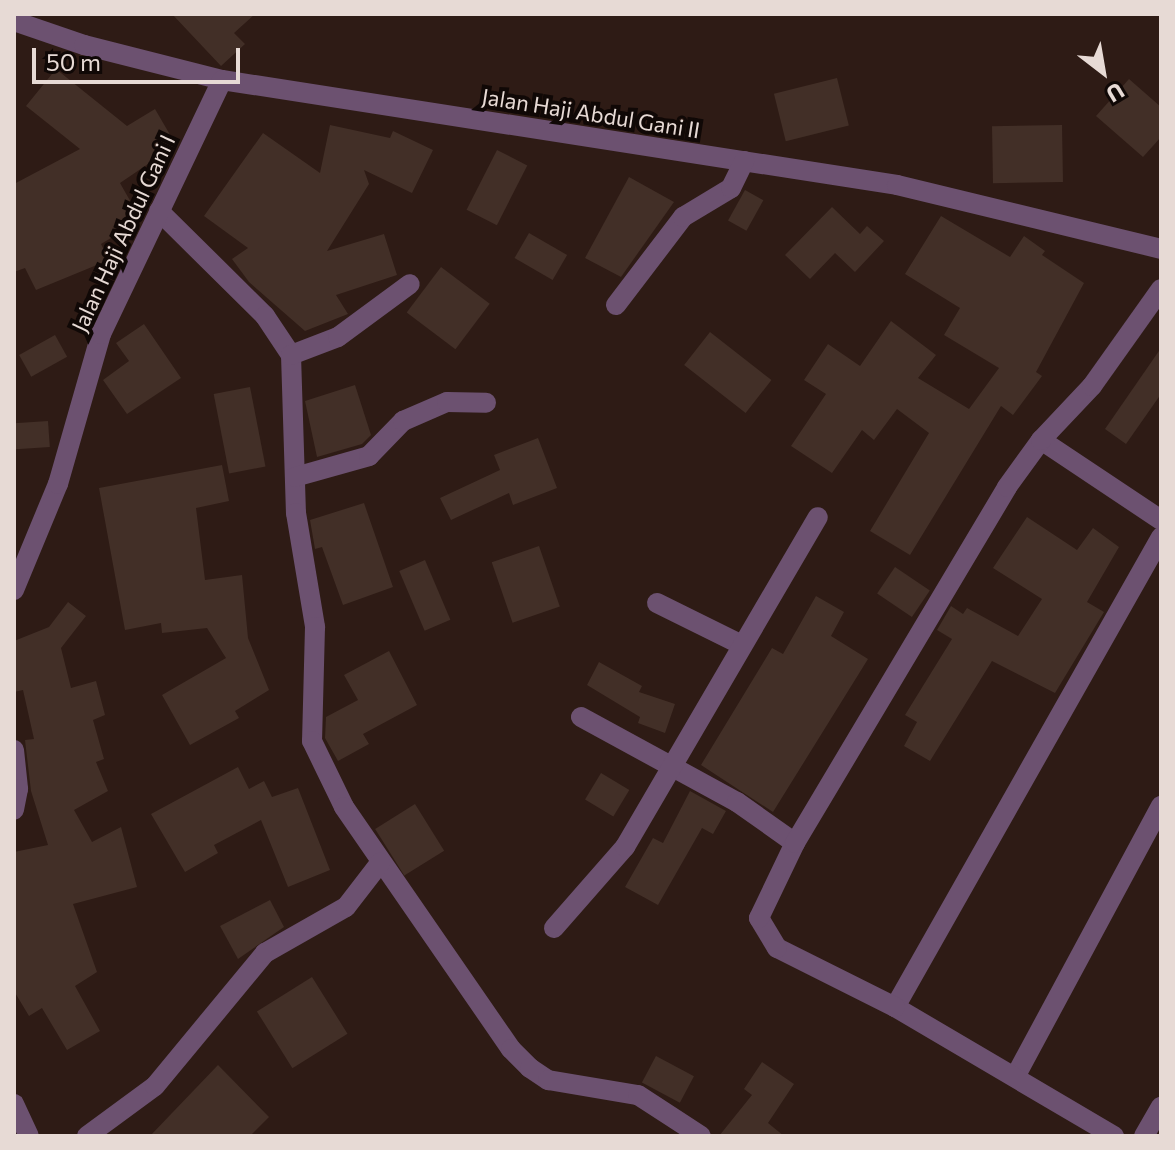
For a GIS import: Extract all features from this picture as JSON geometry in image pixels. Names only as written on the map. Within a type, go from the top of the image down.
[{"type":"street","name":"Jalan Haji Abdul Gani II","points":[[14,21],[84,45],[222,80],[897,185],[1161,249]]},
{"type":"street","name":"Jalan Haji Abdul Gani I","points":[[14,590],[58,484],[101,334],[222,80]]},
{"type":"street","points":[[616,305],[683,217],[731,188],[744,161]]},
{"type":"street","points":[[159,211],[265,316],[291,355],[295,477],[315,627],[312,741],[326,774],[380,863],[530,1068],[548,1080],[638,1095],[701,1136]]},
{"type":"street","points":[[291,355],[338,337],[410,284]]},
{"type":"street","points":[[1114,1136],[895,1007],[777,948],[765,935],[759,918],[795,843],[959,563],[1041,440],[1092,386],[1161,289]]},
{"type":"street","points":[[295,477],[369,456],[403,421],[447,402],[486,403]]},
{"type":"street","points":[[1041,440],[1161,520]]},
{"type":"street","points":[[554,928],[625,847],[740,644],[818,517]]},
{"type":"street","points":[[895,1007],[1082,670],[1161,537]]},
{"type":"street","points":[[657,603],[740,644]]},
{"type":"street","points":[[581,717],[673,766],[795,843]]},
{"type":"street","points":[[14,750],[18,789],[14,810]]},
{"type":"street","points":[[1015,1077],[1161,806]]},
{"type":"street","points":[[89,1136],[155,1086],[265,953],[346,907],[380,863]]},
{"type":"street","points":[[14,1104],[29,1136]]},
{"type":"street","points":[[1144,1136],[1161,1106]]},
{"type":"building","points":[[172,14],[255,14],[234,33],[245,44],[221,66]]},
{"type":"building","points":[[56,69],[127,126],[155,109],[176,145],[120,183],[141,220],[101,244],[109,260],[36,290],[25,268],[14,272],[14,184],[80,149],[26,106]]},
{"type":"building","points":[[837,78],[849,126],[786,141],[774,94]]},
{"type":"building","points":[[1129,79],[1161,107],[1161,137],[1143,157],[1096,116]]},
{"type":"building","points":[[330,125],[390,138],[393,131],[433,150],[412,193],[364,170],[369,184],[327,251],[384,234],[397,275],[336,295],[348,314],[305,331],[249,282],[232,259],[248,248],[204,216],[263,133],[320,173]]},
{"type":"building","points":[[1062,125],[1063,182],[993,183],[992,126]]},
{"type":"building","points":[[497,150],[527,165],[497,225],[467,210]]},
{"type":"building","points":[[629,177],[674,202],[621,277],[585,258]]},
{"type":"building","points":[[745,190],[763,200],[746,231],[728,221]]},
{"type":"building","points":[[832,207],[860,234],[867,226],[884,241],[855,272],[835,253],[810,279],[785,255]]},
{"type":"building","points":[[941,216],[1010,257],[1024,236],[1045,251],[1042,255],[1084,283],[1036,372],[1042,376],[1013,415],[1001,406],[910,555],[870,531],[929,433],[897,409],[874,440],[862,430],[832,473],[791,446],[826,394],[804,380],[828,344],[860,366],[891,321],[936,355],[918,378],[969,409],[999,368],[944,335],[960,308],[905,274]]},
{"type":"building","points":[[529,233],[567,255],[553,280],[514,258]]},
{"type":"building","points":[[441,267],[490,304],[455,349],[407,313]]},
{"type":"building","points":[[144,324],[181,378],[127,414],[103,380],[129,361],[116,343]]},
{"type":"building","points":[[710,332],[771,380],[746,413],[684,365]]},
{"type":"building","points":[[55,335],[67,357],[31,377],[19,355]]},
{"type":"building","points":[[1161,348],[1161,394],[1126,444],[1105,429]]},
{"type":"building","points":[[355,385],[371,435],[362,444],[317,457],[305,401]]},
{"type":"building","points":[[250,387],[265,467],[229,474],[214,394]]},
{"type":"building","points":[[48,421],[50,447],[16,449],[14,423]]},
{"type":"building","points":[[538,438],[557,488],[513,505],[509,493],[451,520],[440,498],[500,470],[494,455]]},
{"type":"building","points":[[222,465],[229,501],[196,508],[205,580],[242,575],[248,638],[269,690],[235,711],[239,718],[190,745],[162,695],[226,658],[207,628],[162,633],[161,623],[125,630],[99,488]]},
{"type":"building","points":[[364,503],[393,587],[343,605],[322,547],[315,549],[310,520]]},
{"type":"building","points":[[1027,517],[1077,550],[1093,528],[1119,547],[1087,602],[1104,612],[1055,693],[992,661],[930,761],[904,746],[917,722],[905,715],[952,639],[937,630],[951,606],[963,614],[967,608],[1018,636],[1042,599],[993,568]]},
{"type":"building","points":[[539,546],[560,607],[513,623],[492,562]]},
{"type":"building","points":[[425,560],[450,620],[425,631],[399,571]]},
{"type":"building","points":[[895,567],[930,590],[912,617],[877,594]]},
{"type":"building","points":[[816,596],[844,612],[831,636],[868,659],[773,812],[701,765],[772,648],[783,654]]},
{"type":"building","points":[[68,602],[86,616],[61,648],[71,688],[96,681],[105,715],[93,720],[104,759],[96,762],[108,791],[74,810],[92,842],[121,827],[137,887],[73,904],[97,972],[75,986],[100,1031],[67,1050],[42,1008],[29,1016],[14,991],[14,852],[48,845],[31,791],[25,740],[34,739],[23,690],[14,692],[14,641],[49,627]]},
{"type":"building","points":[[389,651],[417,705],[363,734],[369,744],[338,761],[325,738],[326,717],[358,700],[344,675]]},
{"type":"building","points":[[599,662],[642,686],[639,692],[675,704],[665,733],[638,723],[640,717],[587,685]]},
{"type":"building","points":[[238,767],[249,789],[264,781],[272,797],[298,788],[330,870],[288,887],[261,820],[214,845],[218,853],[185,872],[151,814]]},
{"type":"building","points":[[601,773],[629,790],[613,817],[585,800]]},
{"type":"building","points":[[690,791],[726,811],[713,834],[702,828],[658,905],[625,887],[653,838],[663,843]]},
{"type":"building","points":[[415,804],[444,851],[404,876],[375,829]]},
{"type":"building","points":[[270,900],[284,927],[238,959],[220,926]]},
{"type":"building","points":[[312,977],[348,1034],[292,1068],[257,1011]]},
{"type":"building","points":[[656,1056],[694,1076],[680,1103],[642,1082]]},
{"type":"building","points":[[762,1062],[794,1084],[768,1123],[784,1136],[719,1136],[752,1095],[744,1089]]},
{"type":"building","points":[[218,1065],[269,1117],[250,1136],[150,1136]]}]
